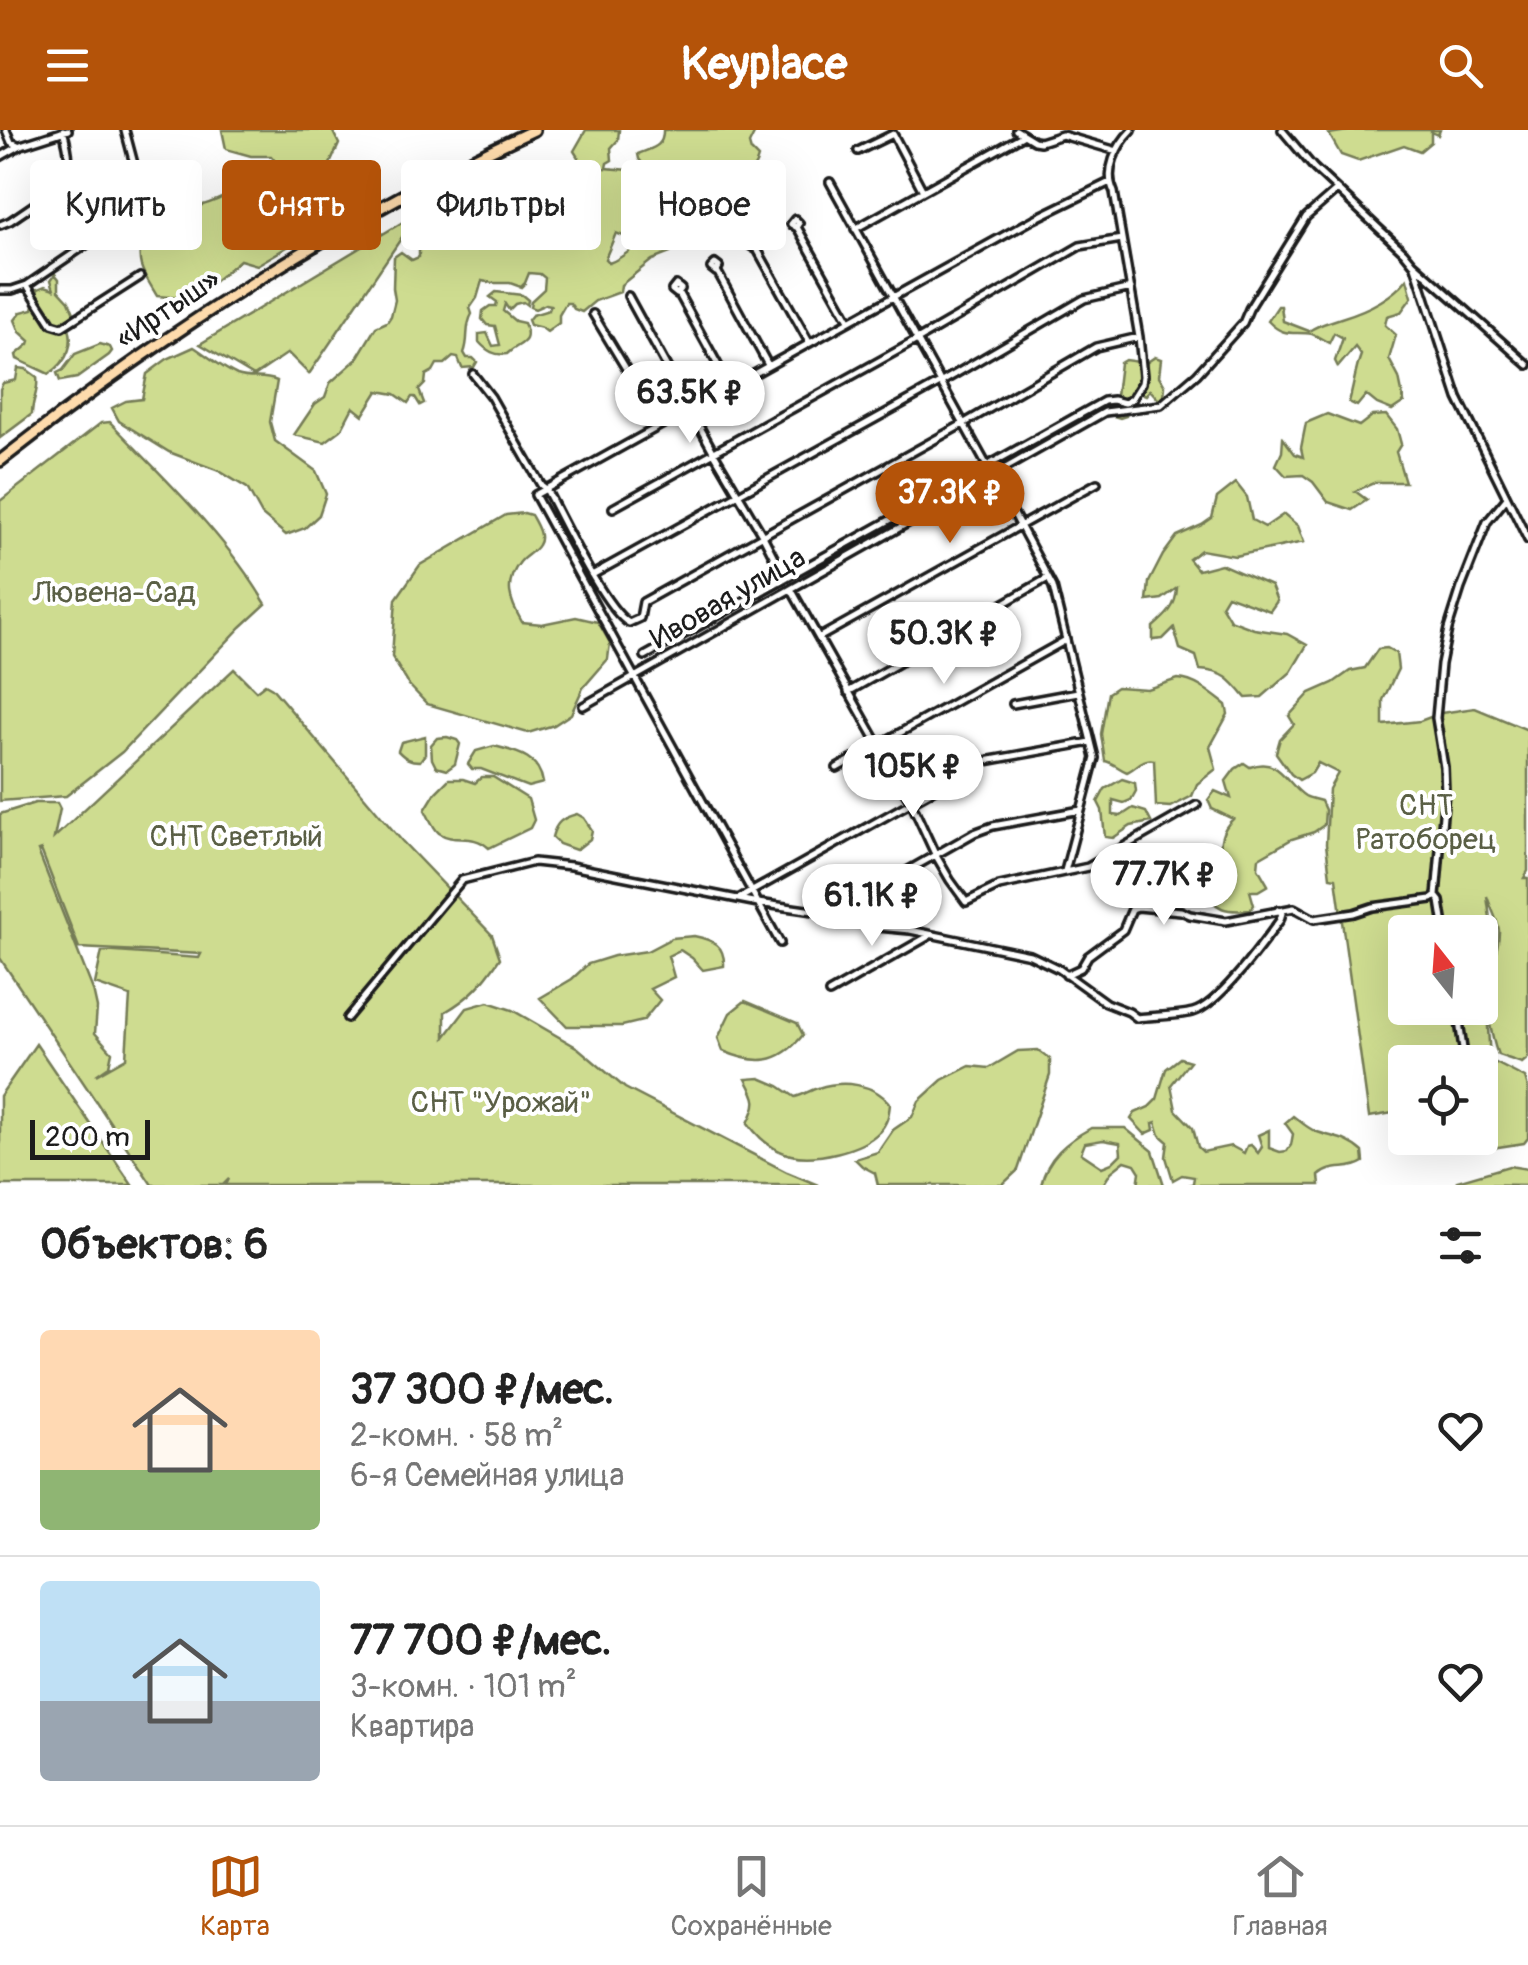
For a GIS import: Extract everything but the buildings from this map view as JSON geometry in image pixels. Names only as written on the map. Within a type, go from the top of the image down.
[{"type":"highway","name":"«Иртыш»","points":[[0,461],[153,347],[249,285],[357,222],[534,130]]},
{"type":"street","points":[[6,130],[11,142],[21,145]]},
{"type":"street","points":[[0,157],[21,145],[65,130],[70,158],[60,187],[0,225]]},
{"type":"street","points":[[0,290],[28,285],[108,230],[134,164],[125,130]]},
{"type":"street","points":[[1016,130],[1040,142],[1062,136],[1116,150]]},
{"type":"street","points":[[474,374],[546,489],[592,575],[625,622],[633,622],[640,618],[643,602],[1096,347],[1139,337],[1110,182],[1116,150],[1132,130]]},
{"type":"street","points":[[1282,130],[1336,190],[1528,365]]},
{"type":"street","points":[[858,151],[892,134],[923,191]]},
{"type":"street","points":[[855,229],[1024,135]]},
{"type":"street","points":[[830,182],[987,466]]},
{"type":"street","points":[[780,943],[535,495],[1034,219],[1110,182]]},
{"type":"street","name":"Ивовая улица","points":[[583,706],[1105,412],[1161,405],[1197,374],[1244,323],[1306,217],[1336,190]]},
{"type":"street","points":[[797,227],[850,321]]},
{"type":"street","points":[[613,508],[1080,246],[1122,239]]},
{"type":"street","points":[[758,250],[810,343]]},
{"type":"street","points":[[1413,263],[1458,398],[1527,539]]},
{"type":"street","points":[[717,272],[769,366]]},
{"type":"street","points":[[28,285],[52,324],[62,327],[140,277]]},
{"type":"street","points":[[592,575],[1088,297],[1131,288]]},
{"type":"street","points":[[679,294],[730,388]]},
{"type":"street","points":[[628,296],[784,578]]},
{"type":"street","points":[[593,314],[631,377],[648,391],[682,392]]},
{"type":"street","name":"Ивовая улица","points":[[646,656],[1104,401],[1129,402],[1142,383],[1139,337]]},
{"type":"street","points":[[993,476],[1053,587],[1090,742],[1094,766],[1065,871]]},
{"type":"street","points":[[819,638],[1097,483]]},
{"type":"street","points":[[1443,915],[1436,896],[1445,780],[1436,718],[1441,664],[1461,588],[1487,522],[1506,499]]},
{"type":"street","points":[[848,692],[1048,578]]},
{"type":"street","points":[[790,588],[935,854],[966,902],[999,886],[1096,863],[1197,805]]},
{"type":"street","points":[[837,768],[1066,640]]},
{"type":"street","points":[[1013,704],[1078,692]]},
{"type":"street","points":[[738,899],[991,759],[1090,742]]},
{"type":"street","points":[[832,914],[987,828],[1082,810]]},
{"type":"street","points":[[1068,856],[1080,869]]},
{"type":"street","points":[[347,1018],[462,880],[534,862],[848,916],[878,927],[1030,955],[1137,1018],[1194,1012],[1222,991],[1280,920],[1282,913],[1278,910]]},
{"type":"street","points":[[1066,975],[1081,968],[1088,956],[1122,930],[1132,910],[1138,907],[1226,921],[1294,908],[1314,918],[1436,896]]},
{"type":"street","points":[[830,993],[932,934]]},
{"type":"green space","points":[[222,130],[332,130],[339,144],[332,160],[274,160],[271,156],[251,156],[226,149]]},
{"type":"green space","points":[[586,130],[619,130],[618,140],[611,148],[612,160],[606,168],[621,169],[621,235],[616,233],[605,259],[609,263],[631,250],[670,253],[652,260],[621,285],[620,292],[595,301],[582,312],[566,303],[559,323],[547,332],[530,325],[528,320],[549,310],[551,305],[530,307],[544,289],[545,278],[540,274],[529,273],[521,287],[482,281],[470,308],[464,353],[477,362],[474,367],[462,368],[458,358],[453,357],[445,364],[437,364],[419,390],[424,403],[420,405],[415,397],[408,403],[395,394],[378,391],[363,415],[353,407],[341,430],[325,442],[294,435],[315,404],[325,397],[330,383],[356,360],[376,327],[391,316],[395,300],[394,257],[401,252],[412,260],[419,257],[419,250],[601,250],[601,160],[581,160],[574,151]]},
{"type":"green space","points":[[663,130],[756,130],[749,144],[758,158],[640,160],[638,154],[659,144]]},
{"type":"green space","points":[[1354,130],[1440,130],[1438,135],[1431,132],[1431,142],[1420,151],[1404,145],[1358,161],[1341,155],[1329,134]]},
{"type":"green space","points":[[222,198],[222,250],[282,250],[257,265],[240,260],[193,299],[157,296],[142,270],[140,250],[202,250],[204,205]]},
{"type":"green space","points":[[401,223],[401,239],[309,374],[288,353],[254,376],[200,344],[356,250],[381,250],[381,235]]},
{"type":"green space","points":[[55,274],[59,290],[74,313],[65,321],[71,336],[69,350],[49,374],[17,359],[16,355],[30,341],[15,320],[21,312],[33,309],[38,289],[54,289],[51,280]]},
{"type":"green space","points":[[1407,279],[1412,297],[1401,312],[1387,316],[1385,325],[1396,335],[1389,359],[1399,378],[1404,402],[1392,410],[1366,395],[1357,406],[1349,402],[1361,355],[1355,347],[1338,367],[1335,361],[1343,338],[1334,333],[1329,343],[1312,334],[1284,332],[1268,321],[1281,306],[1283,321],[1309,331],[1377,303]]},
{"type":"green space","points":[[496,292],[522,295],[528,300],[527,305],[515,304],[509,310],[505,304],[503,311],[524,323],[527,335],[507,354],[492,352],[479,342],[479,334],[487,333],[493,346],[500,345],[495,326],[482,319],[483,311],[496,306],[497,302],[490,297]]},
{"type":"green space","points":[[100,344],[110,347],[109,355],[77,378],[60,381],[57,373],[75,354]]},
{"type":"green space","points":[[194,347],[237,375],[277,381],[270,422],[275,441],[316,471],[326,494],[319,515],[305,528],[286,535],[262,515],[247,488],[219,471],[169,452],[119,421],[112,408],[142,399],[147,374],[167,359]]},
{"type":"green space","points":[[1155,357],[1161,359],[1159,376],[1165,386],[1164,398],[1158,399],[1150,390],[1146,395],[1136,391],[1122,400],[1128,410],[1126,416],[1110,415],[1105,408],[1116,396],[1120,363],[1146,363]]},
{"type":"green space","points":[[18,368],[37,377],[32,414],[0,438],[0,389],[3,383],[16,380]]},
{"type":"green space","points":[[1327,414],[1359,426],[1372,416],[1386,415],[1397,429],[1401,444],[1396,452],[1405,482],[1376,482],[1355,491],[1367,500],[1352,510],[1328,502],[1303,475],[1286,476],[1276,465],[1283,438],[1295,454],[1303,457],[1306,423]]},
{"type":"green space","name":"Лювена-Сад","points":[[110,422],[213,531],[266,604],[122,752],[66,796],[0,801],[0,501],[101,423]]},
{"type":"green space","points":[[1236,483],[1247,497],[1252,520],[1265,527],[1284,514],[1298,526],[1304,542],[1235,556],[1201,550],[1189,559],[1198,570],[1221,564],[1271,586],[1277,601],[1270,611],[1227,595],[1221,605],[1230,620],[1254,629],[1287,634],[1307,645],[1291,672],[1262,697],[1246,698],[1226,678],[1200,670],[1196,656],[1180,649],[1174,628],[1163,639],[1153,640],[1153,627],[1170,610],[1177,588],[1162,599],[1147,601],[1149,582],[1177,536],[1212,518],[1217,498]]},
{"type":"green space","points":[[506,515],[531,515],[540,541],[511,578],[512,600],[522,622],[542,624],[576,617],[598,622],[610,643],[608,659],[583,688],[571,714],[554,725],[528,733],[427,704],[409,685],[392,657],[396,599],[420,565]]},
{"type":"green space","name":"СНТ Ратоборец","points":[[1378,649],[1396,653],[1398,669],[1383,700],[1383,725],[1475,708],[1528,730],[1528,871],[1524,878],[1528,878],[1528,1058],[1522,1063],[1498,1055],[1491,1028],[1498,1025],[1499,932],[1498,915],[1494,915],[1487,896],[1490,915],[1388,915],[1388,1025],[1488,1025],[1489,1045],[1388,1045],[1388,1114],[1369,1117],[1336,878],[1330,877],[1326,844],[1329,789],[1338,773],[1318,763],[1312,773],[1299,780],[1276,753],[1280,739],[1294,724],[1289,716],[1310,693],[1350,671],[1365,668]]},
{"type":"green space","points":[[234,669],[256,691],[265,684],[272,688],[402,841],[492,935],[500,958],[476,989],[445,1012],[445,1037],[467,1008],[488,1002],[512,1010],[578,1048],[625,1088],[818,1185],[226,1185],[229,1179],[223,1185],[152,1185],[0,958],[0,814],[35,803],[57,803],[60,809],[54,838]],"holes":[[[41,850],[79,948],[201,954],[199,958],[102,951],[95,984],[130,996],[126,1058],[96,1075],[109,1066],[112,1052],[95,1033],[97,1008],[93,990],[38,851]]]},
{"type":"green space","points":[[1178,679],[1209,692],[1226,705],[1228,714],[1210,747],[1216,769],[1197,784],[1192,796],[1171,807],[1156,806],[1154,760],[1143,761],[1127,772],[1105,761],[1101,734],[1108,693],[1117,687],[1147,689]]},
{"type":"green space","points":[[425,736],[425,754],[420,761],[408,759],[398,751],[401,742]]},
{"type":"green space","points":[[447,737],[460,744],[455,764],[447,770],[436,767],[431,745],[437,738]]},
{"type":"green space","points":[[494,746],[532,761],[543,783],[528,787],[472,769],[468,764],[476,751]]},
{"type":"green space","points":[[1244,763],[1250,767],[1276,768],[1298,791],[1321,801],[1325,810],[1324,825],[1259,858],[1258,868],[1268,885],[1250,891],[1254,905],[1250,910],[1235,911],[1217,905],[1199,883],[1203,873],[1220,862],[1223,834],[1233,819],[1212,809],[1208,800],[1215,791],[1231,798],[1226,781]]},
{"type":"green space","points":[[482,777],[493,777],[528,799],[534,820],[530,828],[489,848],[476,840],[439,833],[425,810],[449,779],[475,783]]},
{"type":"green space","points":[[1122,779],[1135,783],[1136,791],[1124,803],[1113,800],[1113,815],[1121,816],[1133,808],[1146,812],[1151,822],[1131,826],[1113,838],[1105,837],[1098,802],[1105,789]]},
{"type":"green space","points":[[577,814],[592,830],[590,839],[576,850],[552,837],[560,821]]},
{"type":"green space","points":[[694,936],[716,945],[724,966],[703,970],[680,950],[668,956],[674,977],[650,989],[660,1000],[643,1021],[622,1026],[567,1026],[540,998],[588,964],[647,951],[672,938]]},
{"type":"green space","points":[[745,1001],[797,1023],[803,1035],[785,1052],[766,1060],[746,1059],[723,1051],[718,1038],[730,1013]]},
{"type":"green space","points":[[36,1044],[132,1185],[0,1185],[0,1096]]},
{"type":"green space","points":[[1038,1050],[1050,1059],[1050,1075],[1018,1170],[1002,1185],[878,1185],[875,1173],[855,1159],[878,1152],[893,1130],[912,1117],[919,1101],[942,1080],[970,1066],[989,1068],[1018,1051]]},
{"type":"green space","points":[[1180,1058],[1190,1061],[1171,1085],[1176,1110],[1193,1128],[1203,1152],[1231,1146],[1244,1153],[1251,1145],[1258,1153],[1262,1147],[1258,1135],[1269,1130],[1269,1148],[1287,1151],[1293,1134],[1285,1123],[1293,1116],[1312,1130],[1357,1147],[1363,1152],[1364,1162],[1324,1172],[1319,1176],[1320,1185],[1189,1185],[1194,1177],[1182,1175],[1173,1180],[1166,1157],[1168,1142],[1160,1135],[1156,1122],[1154,1130],[1145,1134],[1131,1119],[1157,1099],[1166,1069]]},
{"type":"green space","name":"СНТ Ратоборец","points":[[1498,1064],[1525,1078],[1528,1138],[1524,1143],[1498,1147]]},
{"type":"green space","points":[[760,1078],[795,1097],[838,1084],[867,1088],[890,1104],[887,1119],[871,1138],[850,1149],[812,1156],[784,1153],[766,1143],[748,1123],[755,1101],[746,1079]]},
{"type":"green space","points":[[1091,1128],[1125,1128],[1153,1151],[1164,1185],[1138,1185],[1140,1172],[1135,1164],[1125,1161],[1103,1185],[1041,1185],[1053,1158]],"holes":[[[1085,1143],[1120,1143],[1121,1154],[1102,1167],[1081,1153]]]},
{"type":"green space","points":[[1509,1166],[1528,1169],[1528,1185],[1457,1181]]},
{"type":"park label","name":"СНТ Светлый","points":[[236,836]]},
{"type":"park label","name":"СНТ \"Урожай\"","points":[[501,1102]]}]
